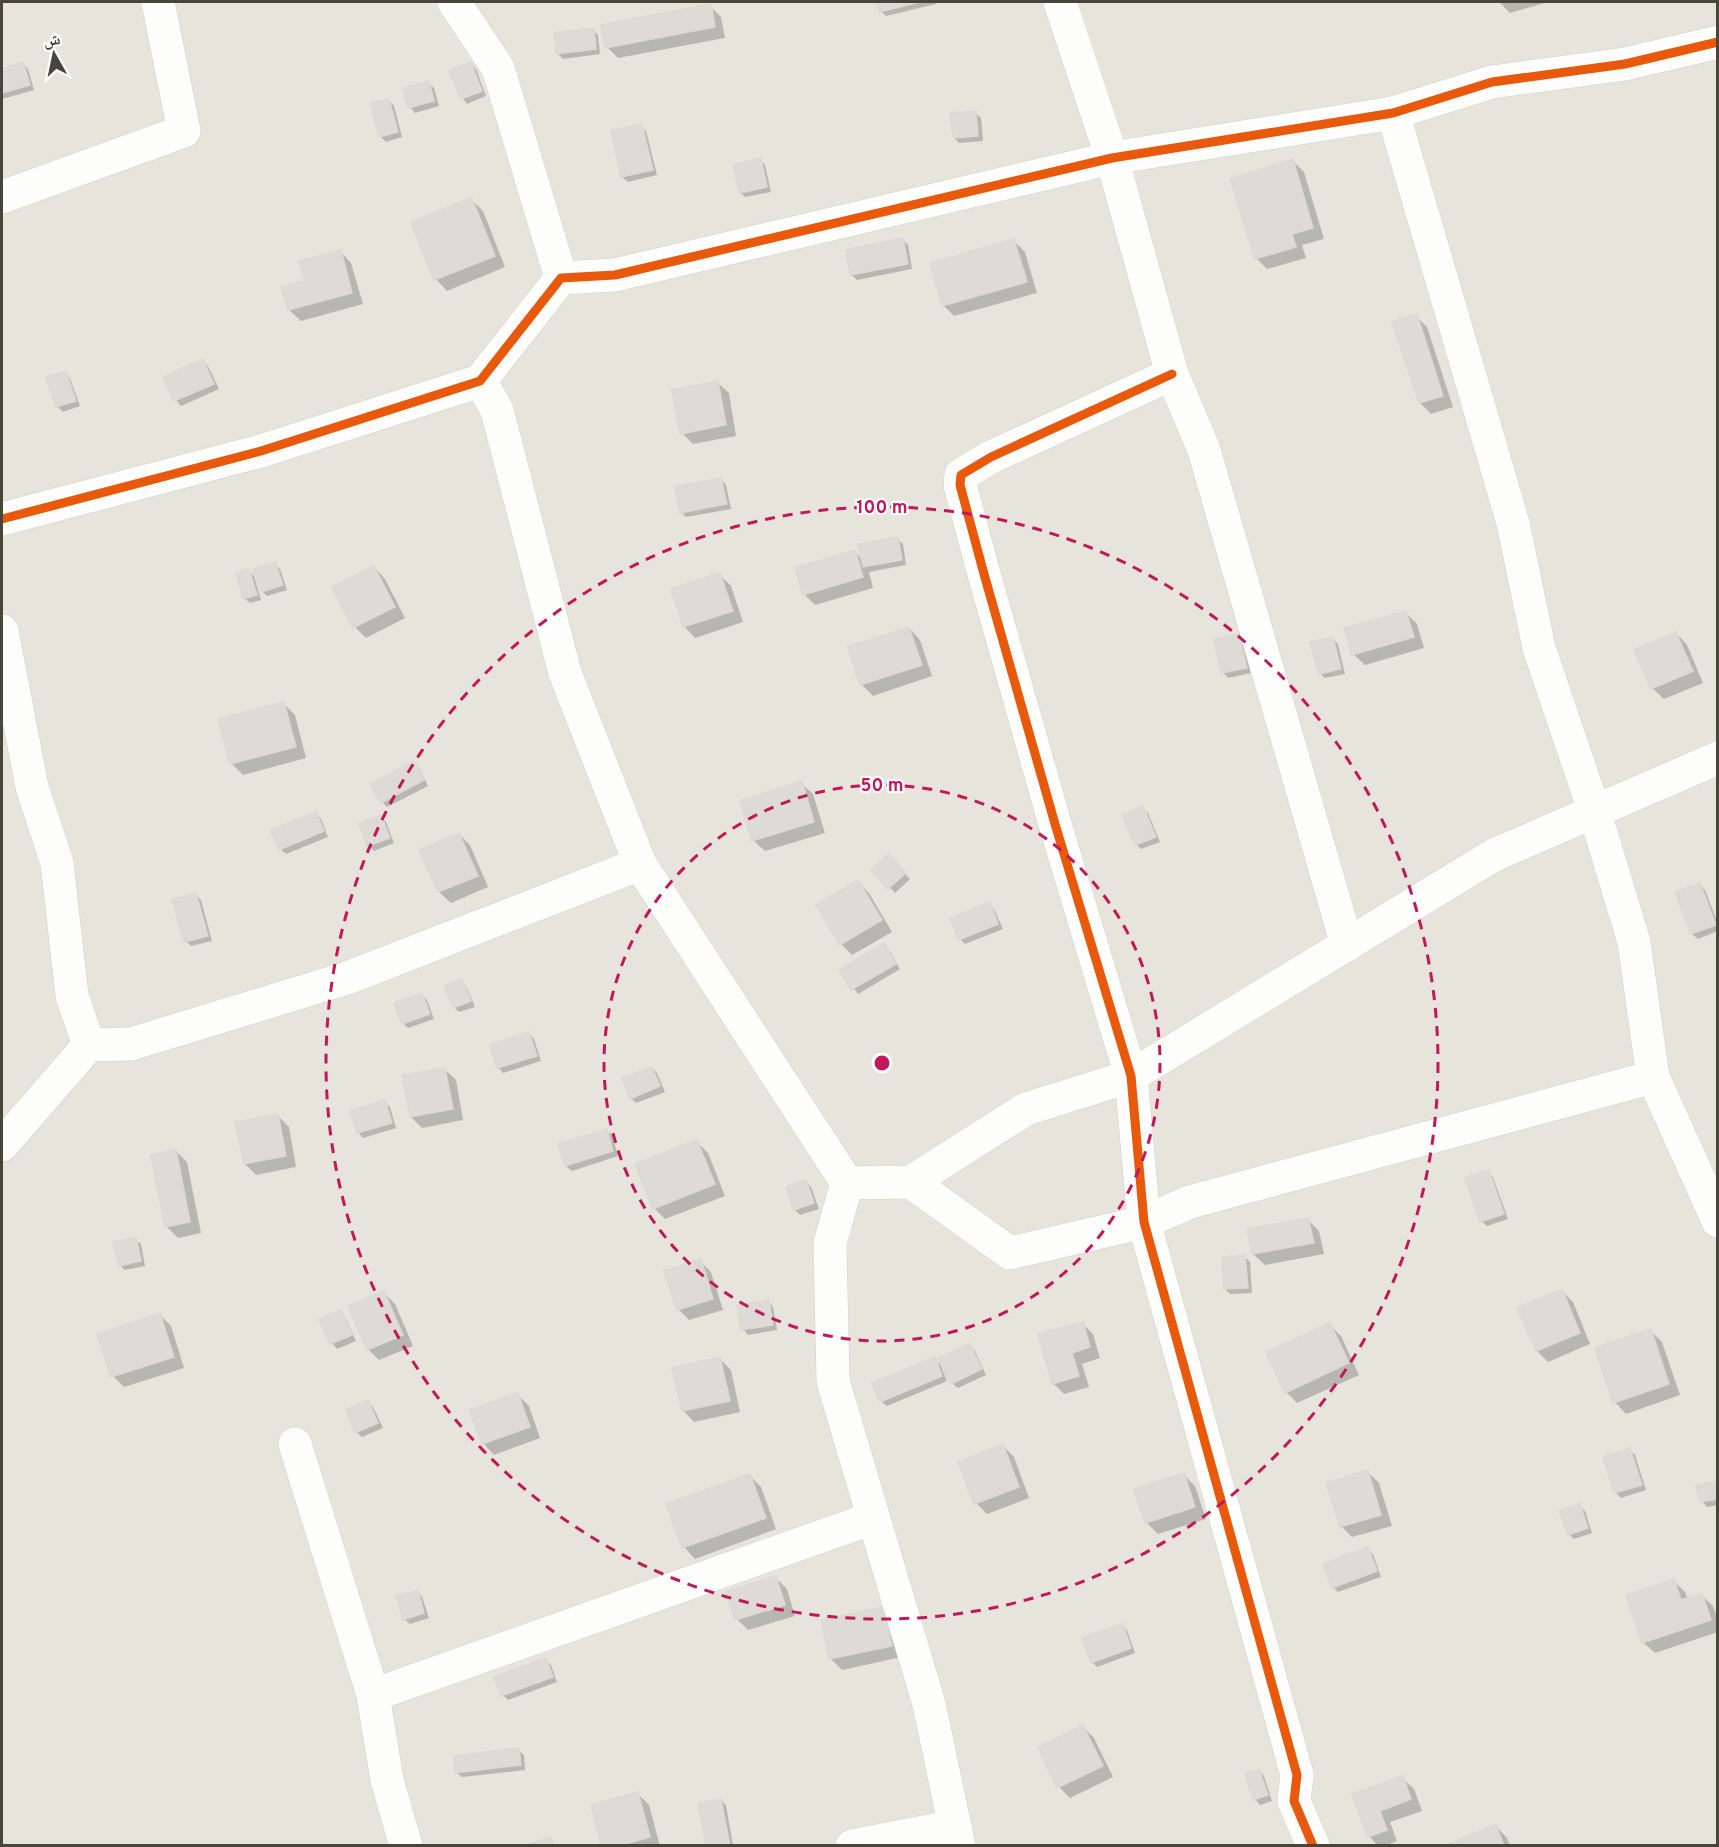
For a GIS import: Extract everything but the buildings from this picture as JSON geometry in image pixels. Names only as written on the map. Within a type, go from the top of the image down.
[{"type":"street","points":[[2,197],[184,131],[158,2]]},
{"type":"street","points":[[454,2],[498,68],[561,278]]},
{"type":"street","points":[[1060,2],[1112,158],[1172,374],[1204,450],[1347,945]]},
{"type":"street","points":[[2,519],[261,451],[480,381],[561,278],[615,275],[1112,158],[1393,114],[1492,82],[1625,64],[1718,42]]},
{"type":"street","points":[[1393,114],[1513,523],[1539,648],[1595,813],[1634,942],[1653,1077],[1718,1221]]},
{"type":"street","points":[[1172,374],[991,458],[961,475],[960,485],[1055,824],[1131,1076],[1144,1222],[1297,1775],[1294,1801],[1313,1845]]},
{"type":"street","points":[[480,381],[497,410],[565,673],[640,864],[847,1183],[830,1243],[833,1381],[929,1704],[957,1836],[852,1845]]},
{"type":"street","points":[[2,632],[32,787],[57,863],[72,996],[89,1045]]},
{"type":"street","points":[[847,1183],[911,1182],[1026,1109],[1131,1076],[1494,855],[1718,758]]},
{"type":"street","points":[[2,1144],[89,1045],[131,1044],[347,978],[640,864]]},
{"type":"street","points":[[911,1182],[1010,1253],[1144,1222],[1190,1202],[1653,1077]]},
{"type":"street","points":[[295,1444],[373,1695],[387,1780],[406,1845]]},
{"type":"street","points":[[373,1695],[873,1518]]},
{"type":"shaded area","points":[[2,2],[1717,2],[1717,1845],[2,1845]]},
{"type":"cycle path","points":[[2,519],[261,451],[480,381],[561,278],[615,275],[1112,158],[1393,113],[1492,82],[1625,64],[1718,42]]},
{"type":"cycle path","points":[[1172,374],[991,457],[961,475],[960,485],[1055,824],[1131,1076],[1144,1222],[1297,1775],[1294,1801],[1313,1846]]}]
